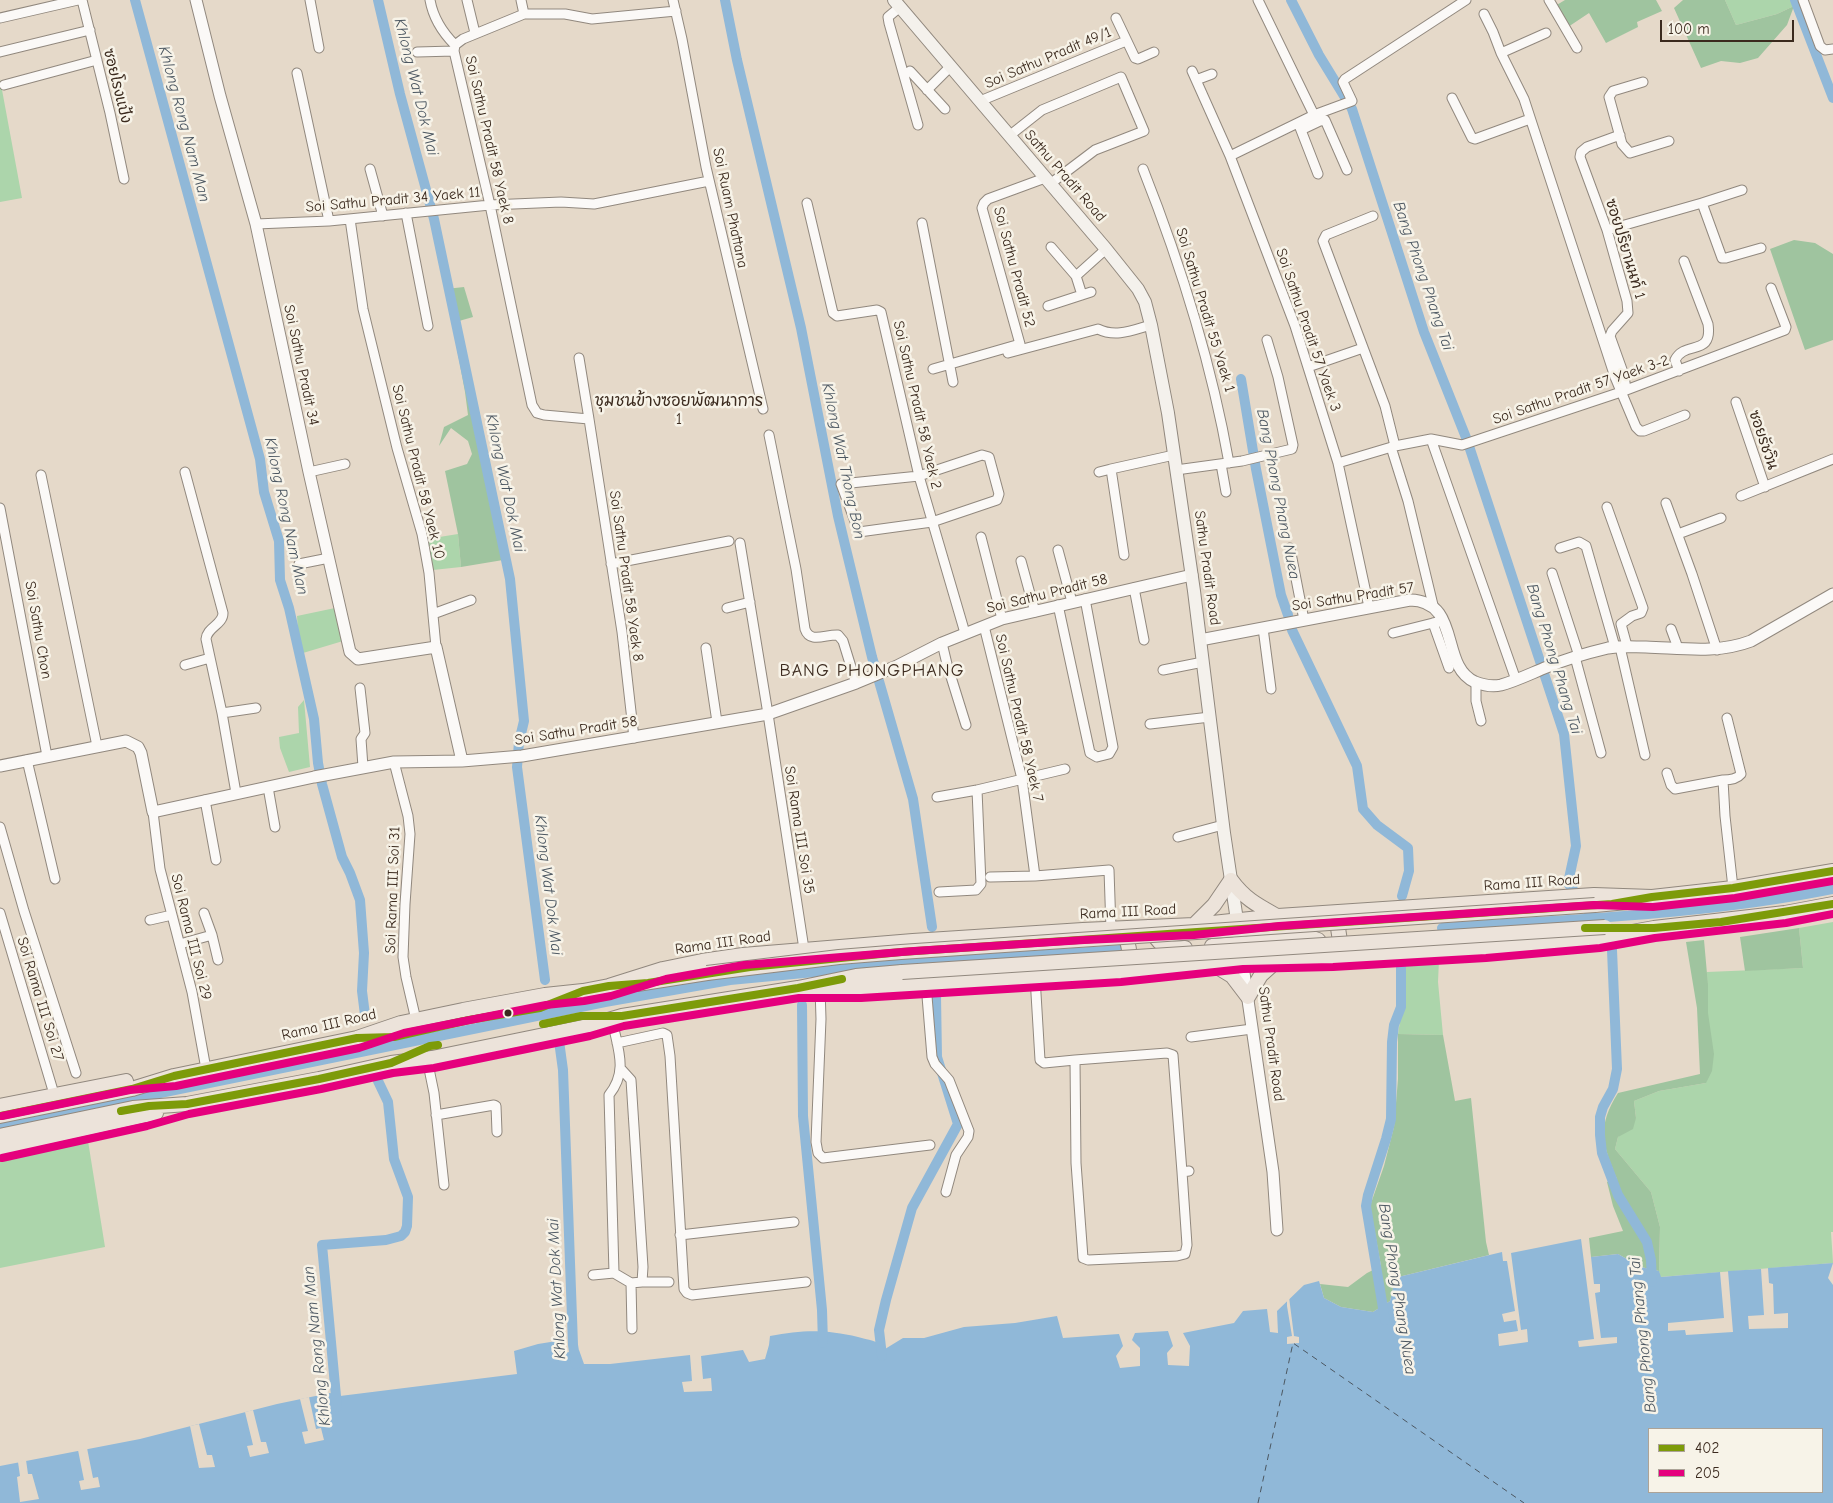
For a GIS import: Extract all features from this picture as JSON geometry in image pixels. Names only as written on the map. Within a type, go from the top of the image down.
[{"type":"main road","name":"Sathu Pradit Road","points":[[897,4],[1106,249],[1138,289],[1145,302],[1151,325],[1174,455],[1192,575],[1223,826],[1242,959]]},
{"type":"main road","name":"Rama III Road","points":[[609,986],[663,969],[702,961],[804,949],[1194,925],[1278,916],[1555,898],[1627,902],[1652,897],[1734,888],[1833,871]]},
{"type":"main road","points":[[1194,925],[1214,904],[1231,880],[1240,892],[1253,903],[1278,916]]},
{"type":"main road","name":"Rama III Road","points":[[0,1116],[132,1088],[206,1069],[357,1038],[416,1020],[510,1001],[609,986],[655,982],[707,973],[839,957],[1594,900]]},
{"type":"main road","points":[[798,988],[860,988],[1120,972],[1242,959],[1282,957],[1332,958],[1742,919],[1833,904]]},
{"type":"main road","points":[[1350,912],[1338,928],[1340,941],[1345,948],[1356,956]]},
{"type":"main road","points":[[1149,927],[1159,942],[1169,949],[1312,938],[1318,940],[1332,958]]},
{"type":"main road","points":[[1113,929],[1123,934],[1128,942],[1129,954],[1126,964],[1120,972]]},
{"type":"main road","points":[[0,1148],[187,1104],[391,1063],[427,1059],[579,1028],[612,1019],[798,988],[856,976],[1607,933]]},
{"type":"main road","points":[[1209,962],[1232,976],[1248,998],[1261,975],[1282,957]]},
{"type":"main road","name":"Rama III Road","points":[[0,1106],[129,1080],[174,1076]]},
{"type":"main road","points":[[0,1136],[133,1108],[187,1104]]},
{"type":"street","points":[[0,18],[78,0]]},
{"type":"street","name":"ซอยโรงแป้ง","points":[[82,0],[124,179]]},
{"type":"street","name":"Soi Sathu Pradit 34","points":[[196,0],[220,96],[256,224],[350,652],[358,658],[436,647]]},
{"type":"street","points":[[310,0],[319,48]]},
{"type":"street","points":[[417,52],[454,48],[438,23],[430,0]]},
{"type":"street","points":[[467,0],[475,33]]},
{"type":"street","points":[[521,0],[524,14]]},
{"type":"street","name":"Soi Ruam Phattana","points":[[673,0],[709,180],[763,409]]},
{"type":"street","points":[[1258,0],[1314,115]]},
{"type":"street","points":[[1300,127],[1314,115],[1352,100],[1343,82],[1344,80],[1466,0]]},
{"type":"street","points":[[1549,0],[1576,48]]},
{"type":"street","points":[[1806,1],[1820,46],[1825,50],[1833,49]]},
{"type":"street","points":[[897,4],[888,17],[889,23],[918,125]]},
{"type":"street","name":"Soi Sathu Pradit 58 Yaek 8","points":[[589,419],[544,415],[537,413],[532,405],[490,205],[454,48],[475,33],[524,14],[565,14],[592,18],[676,11]]},
{"type":"street","points":[[1484,14],[1524,99],[1593,313],[1636,427],[1640,431],[1644,431],[1685,415]]},
{"type":"street","points":[[1116,18],[1133,56],[1138,60],[1154,52]]},
{"type":"street","points":[[0,52],[90,30]]},
{"type":"street","points":[[1501,53],[1546,33]]},
{"type":"street","name":"Soi Sathu Pradit 49/1","points":[[980,102],[1126,40]]},
{"type":"street","points":[[4,84],[97,60]]},
{"type":"street","points":[[927,90],[951,66]]},
{"type":"street","points":[[910,70],[945,110]]},
{"type":"street","name":"Soi Sathu Pradit 57 Yaek 3","points":[[1192,71],[1230,156],[1308,367],[1338,463],[1369,607]]},
{"type":"street","points":[[297,73],[329,221]]},
{"type":"street","points":[[1196,80],[1212,74]]},
{"type":"street","points":[[1009,136],[1042,110],[1121,78],[1144,131],[1095,150],[1047,181]]},
{"type":"street","points":[[1643,82],[1609,94],[1622,144],[1630,153],[1669,141]]},
{"type":"street","points":[[1452,98],[1472,138],[1475,139],[1530,119]]},
{"type":"street","points":[[1230,156],[1300,127],[1325,120],[1346,170]]},
{"type":"street","points":[[1300,127],[1318,174]]},
{"type":"street","name":"ซอยปริยานนท์ 1","points":[[1620,135],[1587,147],[1581,152],[1580,157],[1607,230],[1629,309],[1627,316],[1612,331],[1610,336],[1624,375],[1624,391]]},
{"type":"street","points":[[370,169],[383,216]]},
{"type":"street","name":"Soi Sathu Pradit 55 Yaek 1","points":[[1143,169],[1169,236],[1189,296],[1220,410],[1226,492]]},
{"type":"street","name":"Soi Sathu Pradit 34 Yaek 11","points":[[256,224],[329,221],[490,205],[561,202],[594,204],[709,180]]},
{"type":"street","name":"Soi Sathu Pradit 52","points":[[933,369],[1020,344],[982,208],[988,199],[1047,181]]},
{"type":"street","points":[[1607,230],[1742,190]]},
{"type":"street","name":"Soi Sathu Pradit 58 Yaek 2","points":[[808,203],[833,313],[837,316],[877,310],[881,312],[919,476],[966,633]]},
{"type":"street","points":[[1702,203],[1722,258],[1761,248]]},
{"type":"street","points":[[406,213],[428,326]]},
{"type":"street","points":[[1372,216],[1326,235],[1323,238],[1385,406],[1393,446],[1433,605]]},
{"type":"street","name":"Soi Sathu Pradit 58 Yaek 10","points":[[350,219],[363,309],[397,448],[422,534],[429,573],[436,647],[462,761]]},
{"type":"street","points":[[922,223],[953,382]]},
{"type":"street","points":[[1048,306],[1087,294],[1076,276],[1051,247]]},
{"type":"street","points":[[1076,276],[1106,249]]},
{"type":"street","points":[[1679,371],[1675,360],[1678,355],[1682,351],[1705,343],[1709,334],[1708,324],[1684,261]]},
{"type":"street","name":"Soi Sathu Pradit 57 Yaek 3-2","points":[[1338,463],[1393,446],[1431,439],[1462,444],[1624,391],[1785,330],[1786,327],[1771,288]]},
{"type":"street","points":[[986,359],[1098,329],[1106,333],[1121,334],[1151,325]]},
{"type":"street","points":[[1176,470],[1242,461],[1292,449],[1294,445],[1278,377],[1266,340]]},
{"type":"street","points":[[1308,367],[1363,348]]},
{"type":"street","name":"Soi Sathu Pradit 58 Yaek 8","points":[[579,358],[622,632],[634,738]]},
{"type":"street","name":"ซอยรัชวิน","points":[[1736,402],[1765,487]]},
{"type":"street","points":[[768,435],[794,560],[805,629],[807,634],[812,637],[838,635],[843,642],[856,683]]},
{"type":"street","points":[[1431,439],[1516,680]]},
{"type":"street","points":[[982,454],[989,457],[999,494],[997,500],[932,522],[859,532],[842,484],[919,476],[982,454]]},
{"type":"street","points":[[1099,472],[1174,455]]},
{"type":"street","name":"ซอยรัชวิน","points":[[1741,496],[1833,460]]},
{"type":"street","points":[[309,472],[345,464]]},
{"type":"street","points":[[1110,470],[1124,556]]},
{"type":"street","points":[[185,472],[223,613],[221,621],[206,634],[206,639],[222,713],[236,794]]},
{"type":"street","points":[[41,475],[97,746]]},
{"type":"street","points":[[1666,503],[1717,650]]},
{"type":"street","points":[[1607,507],[1643,608],[1641,613],[1632,616],[1621,624],[1621,647]]},
{"type":"street","name":"Soi Sathu Chon","points":[[0,508],[47,756]]},
{"type":"street","points":[[1678,534],[1721,518]]},
{"type":"street","points":[[981,537],[1002,618]]},
{"type":"street","points":[[611,564],[729,540]]},
{"type":"street","points":[[1560,548],[1579,542],[1586,546],[1621,647],[1645,755]]},
{"type":"street","name":"Soi Rama III Soi 35","points":[[740,543],[804,949]]},
{"type":"street","points":[[1290,548],[1304,620]]},
{"type":"street","points":[[1058,550],[1072,602]]},
{"type":"street","points":[[299,564],[329,558]]},
{"type":"street","points":[[1021,561],[1035,612]]},
{"type":"street","points":[[1552,573],[1577,657],[1601,753]]},
{"type":"street","name":"Soi Sathu Pradit 58","points":[[153,812],[314,776],[394,762],[462,761],[517,756],[634,738],[768,714],[856,683],[897,666],[942,643],[1002,618],[1192,575]]},
{"type":"street","points":[[1134,588],[1144,640]]},
{"type":"street","points":[[1480,721],[1476,701],[1476,682],[1486,686],[1500,685],[1577,657],[1621,647],[1717,650],[1737,646],[1750,641],[1833,594]]},
{"type":"street","points":[[1058,606],[1090,753],[1096,757],[1102,756],[1109,754],[1113,747],[1085,599]]},
{"type":"street","points":[[433,614],[471,600]]},
{"type":"street","name":"Soi Sathu Pradit 57","points":[[1200,640],[1369,607],[1410,600],[1422,600],[1433,605],[1438,622],[1463,672],[1469,679],[1476,682]]},
{"type":"street","points":[[727,608],[750,602]]},
{"type":"street","points":[[1393,633],[1438,622],[1449,668]]},
{"type":"street","name":"Soi Sathu Pradit 58 Yaek 7","points":[[984,626],[1022,779],[1035,876]]},
{"type":"street","points":[[1263,628],[1271,689]]},
{"type":"street","points":[[1671,629],[1678,648]]},
{"type":"street","points":[[942,643],[966,725]]},
{"type":"street","points":[[706,648],[718,722]]},
{"type":"street","points":[[185,665],[210,658]]},
{"type":"street","points":[[1162,670],[1203,662]]},
{"type":"street","points":[[360,688],[365,733],[362,739],[363,767]]},
{"type":"street","points":[[222,713],[256,708]]},
{"type":"street","points":[[1150,724],[1210,717]]},
{"type":"street","points":[[1667,773],[1671,785],[1675,789],[1731,780],[1739,776],[1741,774],[1727,718]]},
{"type":"street","points":[[0,766],[126,741],[138,747],[141,753],[153,812]]},
{"type":"street","points":[[26,760],[55,879]]},
{"type":"street","name":"Soi Rama III Soi 31","points":[[394,762],[408,816],[410,834],[403,957],[416,1020]]},
{"type":"street","points":[[937,797],[977,790],[1065,769]]},
{"type":"street","points":[[1723,780],[1725,816],[1734,888]]},
{"type":"street","points":[[268,787],[275,827]]},
{"type":"street","points":[[939,892],[976,890],[981,884],[977,790]]},
{"type":"street","points":[[205,800],[216,860]]},
{"type":"street","name":"Soi Rama III Soi 29","points":[[153,812],[160,869],[192,992],[206,1069]]},
{"type":"street","points":[[1178,837],[1223,826]]},
{"type":"street","points":[[0,827],[24,911],[76,1073]]},
{"type":"street","points":[[990,876],[1035,876],[1110,870],[1113,929]]},
{"type":"street","name":"Soi Rama III Soi 27","points":[[0,913],[54,1094]]},
{"type":"street","points":[[204,913],[218,960]]},
{"type":"street","points":[[150,920],[172,915]]},
{"type":"street","points":[[180,944],[212,935]]},
{"type":"street","name":"Sathu Pradit Road","points":[[1242,959],[1273,1172],[1277,1230]]},
{"type":"street","points":[[1035,977],[1040,1060],[1044,1063],[1075,1060],[1167,1053],[1173,1055],[1175,1059],[1185,1172],[1187,1245],[1185,1254],[1177,1256],[1088,1260],[1083,1258],[1076,1163],[1075,1060]]},
{"type":"street","points":[[926,984],[932,1057],[935,1064],[952,1086],[969,1131],[968,1137],[956,1155],[946,1192]]},
{"type":"street","points":[[820,988],[821,1020],[816,1142],[818,1153],[823,1158],[930,1145]]},
{"type":"street","points":[[612,1019],[621,1069],[617,1084],[609,1095],[614,1273]]},
{"type":"street","points":[[1191,1037],[1252,1029]]},
{"type":"street","points":[[616,1043],[663,1033],[666,1035],[670,1056],[684,1289],[687,1293],[692,1295],[806,1282]]},
{"type":"street","points":[[427,1059],[444,1185]]},
{"type":"street","points":[[621,1069],[631,1080],[643,1267],[642,1282]]},
{"type":"street","points":[[436,1115],[494,1105],[497,1111],[497,1132]]},
{"type":"street","points":[[680,1235],[794,1222]]},
{"type":"street","points":[[593,1275],[614,1273],[631,1284],[669,1282]]},
{"type":"street","points":[[631,1284],[632,1329]]},
{"type":"green space","points":[[1565,0],[1656,0],[1662,11],[1637,22],[1638,27],[1606,43],[1589,13],[1568,27],[1555,6]]},
{"type":"green space","points":[[1683,0],[1725,0],[1736,25],[1777,14],[1794,6],[1787,25],[1758,58],[1740,63],[1721,61],[1701,68],[1674,8]]},
{"type":"green space","points":[[1725,0],[1792,0],[1794,6],[1777,14],[1736,25]]},
{"type":"green space","points":[[0,79],[22,198],[0,202]]},
{"type":"green space","points":[[1794,240],[1815,243],[1833,254],[1833,340],[1805,350],[1770,249]]},
{"type":"green space","points":[[464,287],[473,317],[459,321],[503,560],[461,567],[458,534],[445,471],[467,464],[472,454],[468,441],[451,428],[439,446],[444,427],[468,415],[446,289]]},
{"type":"green space","points":[[458,534],[461,567],[433,570],[427,539]]},
{"type":"green space","points":[[335,608],[343,641],[303,653],[297,616]]},
{"type":"green space","points":[[304,700],[310,767],[289,772],[280,748],[279,737],[299,733],[298,707]]},
{"type":"green space","points":[[1833,922],[1833,1232],[1831,1232],[1833,1263],[1660,1277],[1660,1227],[1651,1192],[1615,1149],[1618,1137],[1636,1118],[1634,1101],[1659,1091],[1706,1083],[1707,972],[1803,968],[1799,928]]},
{"type":"green space","points":[[1799,928],[1803,968],[1745,971],[1740,937]]},
{"type":"green space","points":[[1704,940],[1708,985],[1708,1013],[1714,1054],[1712,1071],[1706,1083],[1659,1091],[1634,1101],[1636,1118],[1633,1129],[1618,1137],[1615,1149],[1651,1192],[1660,1227],[1659,1271],[1641,1267],[1618,1254],[1591,1257],[1589,1238],[1623,1231],[1613,1206],[1607,1182],[1617,1179],[1605,1145],[1604,1135],[1607,1115],[1618,1093],[1700,1074],[1697,1008],[1686,942]]},
{"type":"green space","points":[[1439,960],[1438,982],[1443,1035],[1398,1034],[1402,1009],[1403,962]]},
{"type":"green space","points":[[1398,1034],[1443,1035],[1455,1101],[1471,1098],[1489,1255],[1390,1279],[1393,1289],[1390,1301],[1373,1312],[1341,1307],[1324,1298],[1320,1284],[1348,1287],[1367,1273],[1381,1266],[1370,1206],[1384,1166],[1394,1127],[1398,1079]]},
{"type":"green space","points":[[88,1141],[105,1247],[0,1268],[0,1162]]},
{"type":"water","points":[[1581,1239],[1594,1339],[1578,1341],[1579,1347],[1617,1343],[1617,1337],[1601,1338],[1595,1293],[1600,1292],[1600,1284],[1594,1284],[1591,1257],[1618,1254],[1641,1267],[1659,1271],[1661,1277],[1720,1272],[1724,1318],[1668,1323],[1668,1331],[1685,1330],[1686,1335],[1733,1332],[1728,1271],[1761,1269],[1764,1315],[1748,1316],[1749,1329],[1788,1328],[1788,1313],[1774,1314],[1773,1284],[1769,1283],[1768,1268],[1833,1263],[1828,1278],[1833,1285],[1833,1503],[0,1503],[0,1466],[140,1439],[277,1404],[330,1393],[340,1396],[517,1374],[514,1351],[538,1344],[563,1340],[564,1353],[579,1350],[584,1364],[610,1364],[690,1355],[692,1381],[682,1382],[684,1392],[712,1391],[711,1378],[703,1379],[701,1356],[743,1350],[749,1362],[765,1359],[770,1336],[793,1332],[846,1334],[873,1341],[885,1349],[903,1338],[924,1338],[964,1327],[1015,1323],[1057,1316],[1063,1338],[1119,1334],[1123,1346],[1116,1356],[1120,1368],[1140,1366],[1140,1348],[1132,1340],[1135,1333],[1168,1331],[1173,1346],[1167,1353],[1168,1365],[1189,1366],[1190,1346],[1183,1333],[1234,1323],[1243,1311],[1267,1309],[1270,1332],[1278,1333],[1277,1311],[1304,1285],[1319,1281],[1324,1298],[1341,1307],[1373,1312],[1390,1301],[1393,1289],[1390,1279],[1502,1252],[1503,1261],[1507,1261],[1515,1311],[1502,1314],[1504,1322],[1516,1320],[1518,1331],[1498,1334],[1499,1346],[1528,1342],[1527,1329],[1521,1330],[1511,1253]]},
{"type":"pier","points":[[1289,1297],[1294,1336],[1299,1337],[1299,1343],[1287,1344],[1287,1337],[1292,1336],[1287,1306],[1287,1298]]},
{"type":"pier","points":[[309,1397],[316,1429],[321,1428],[324,1440],[305,1444],[302,1432],[308,1431],[300,1399]]},
{"type":"pier","points":[[253,1410],[261,1442],[266,1442],[269,1453],[250,1457],[247,1446],[253,1445],[245,1412]]},
{"type":"pier","points":[[199,1424],[207,1455],[212,1455],[215,1467],[199,1468],[190,1426]]},
{"type":"pier","points":[[87,1448],[93,1478],[98,1477],[100,1487],[81,1490],[79,1481],[84,1480],[78,1450]]},
{"type":"pier","points":[[26,1460],[28,1474],[32,1474],[39,1499],[20,1502],[17,1477],[20,1476],[18,1462]]},
{"type":"waterway","name":"Khlong Rong Nam Man","points":[[135,0],[260,459],[264,492],[279,541],[280,580],[289,608],[314,719],[322,784],[342,857],[360,900],[364,953],[362,991],[365,1015]]},
{"type":"waterway","name":"Khlong Wat Dok Mai","points":[[378,0],[400,94],[434,219],[510,579],[524,721],[519,742],[517,767],[545,980]]},
{"type":"waterway","name":"Khlong Wat Thong Bon","points":[[725,0],[737,60],[801,328],[838,516],[872,657],[913,799],[932,927]]},
{"type":"waterway","name":"Bang Phong Phang Tai","points":[[1291,0],[1319,55],[1352,109],[1424,332],[1467,440],[1564,734],[1576,846],[1568,883],[1612,943],[1617,1069],[1613,1089],[1600,1117],[1602,1153],[1618,1195],[1647,1242],[1651,1260],[1652,1282]]},
{"type":"waterway","points":[[1795,0],[1833,98]]},
{"type":"waterway","name":"Bang Phong Phang Nuea","points":[[1241,379],[1256,469],[1281,595],[1288,615]]},
{"type":"waterway","name":"Bang Phong Phang Nuea","points":[[1292,630],[1357,766],[1363,809],[1377,825],[1408,848],[1409,871],[1402,896]]},
{"type":"waterway","points":[[1442,928],[1639,915],[1736,905],[1833,889]]},
{"type":"waterway","name":"Khlong Wat Dok Mai","points":[[0,1128],[72,1111],[605,1002],[730,980],[888,965],[1120,950]]},
{"type":"waterway","name":"Bang Phong Phang Nuea","points":[[1385,1320],[1366,1206],[1391,1119],[1392,1042],[1394,1025],[1401,1007],[1401,962]]},
{"type":"waterway","name":"Khlong Wat Thong Bon","points":[[882,1356],[879,1330],[912,1208],[958,1124],[937,1057],[936,996]]},
{"type":"waterway","points":[[802,1005],[803,1116],[822,1310],[823,1343]]},
{"type":"waterway","name":"Khlong Wat Dok Mai","points":[[559,1041],[563,1070],[573,1345],[576,1364]]},
{"type":"waterway","name":"Khlong Rong Nam Man","points":[[337,1407],[322,1245],[386,1240],[401,1236],[407,1226],[408,1197],[394,1159],[388,1102],[378,1081]]},
{"type":"ferry route","points":[[1258,1503],[1293,1343],[1524,1503]]},
{"type":"transit line","name":"402","points":[[0,1116],[132,1089],[174,1076],[357,1038],[394,1037],[469,1020],[540,1008],[583,991],[750,967],[901,952],[1612,904],[1652,897],[1733,888],[1833,871]]},
{"type":"transit line","name":"205","points":[[2,1116],[130,1090],[176,1086],[359,1048],[404,1033],[546,1005],[611,996],[666,979],[744,965],[914,951],[1194,935],[1279,926],[1594,905],[1653,907],[1735,898],[1833,881]]},
{"type":"transit line","name":"402","points":[[1585,928],[1654,928],[1721,922],[1833,904]]},
{"type":"transit line","name":"205","points":[[2,1158],[147,1126],[189,1114],[393,1073],[434,1068],[590,1036],[624,1026],[799,998],[861,998],[1121,982],[1243,969],[1333,967],[1486,958],[1600,948],[1655,938],[1786,923],[1833,914]]},
{"type":"transit line","name":"402","points":[[543,1024],[581,1016],[622,1016],[798,988],[842,979]]},
{"type":"transit line","name":"402","points":[[121,1111],[149,1106],[187,1104],[319,1079],[391,1063],[430,1046],[438,1045]]},
{"type":"district","name":"ชุมชนข้างซอยพัฒนาการ 1","points":[[679,410]]},
{"type":"district","name":"BANG PHONGPHANG","points":[[872,671]]}]
